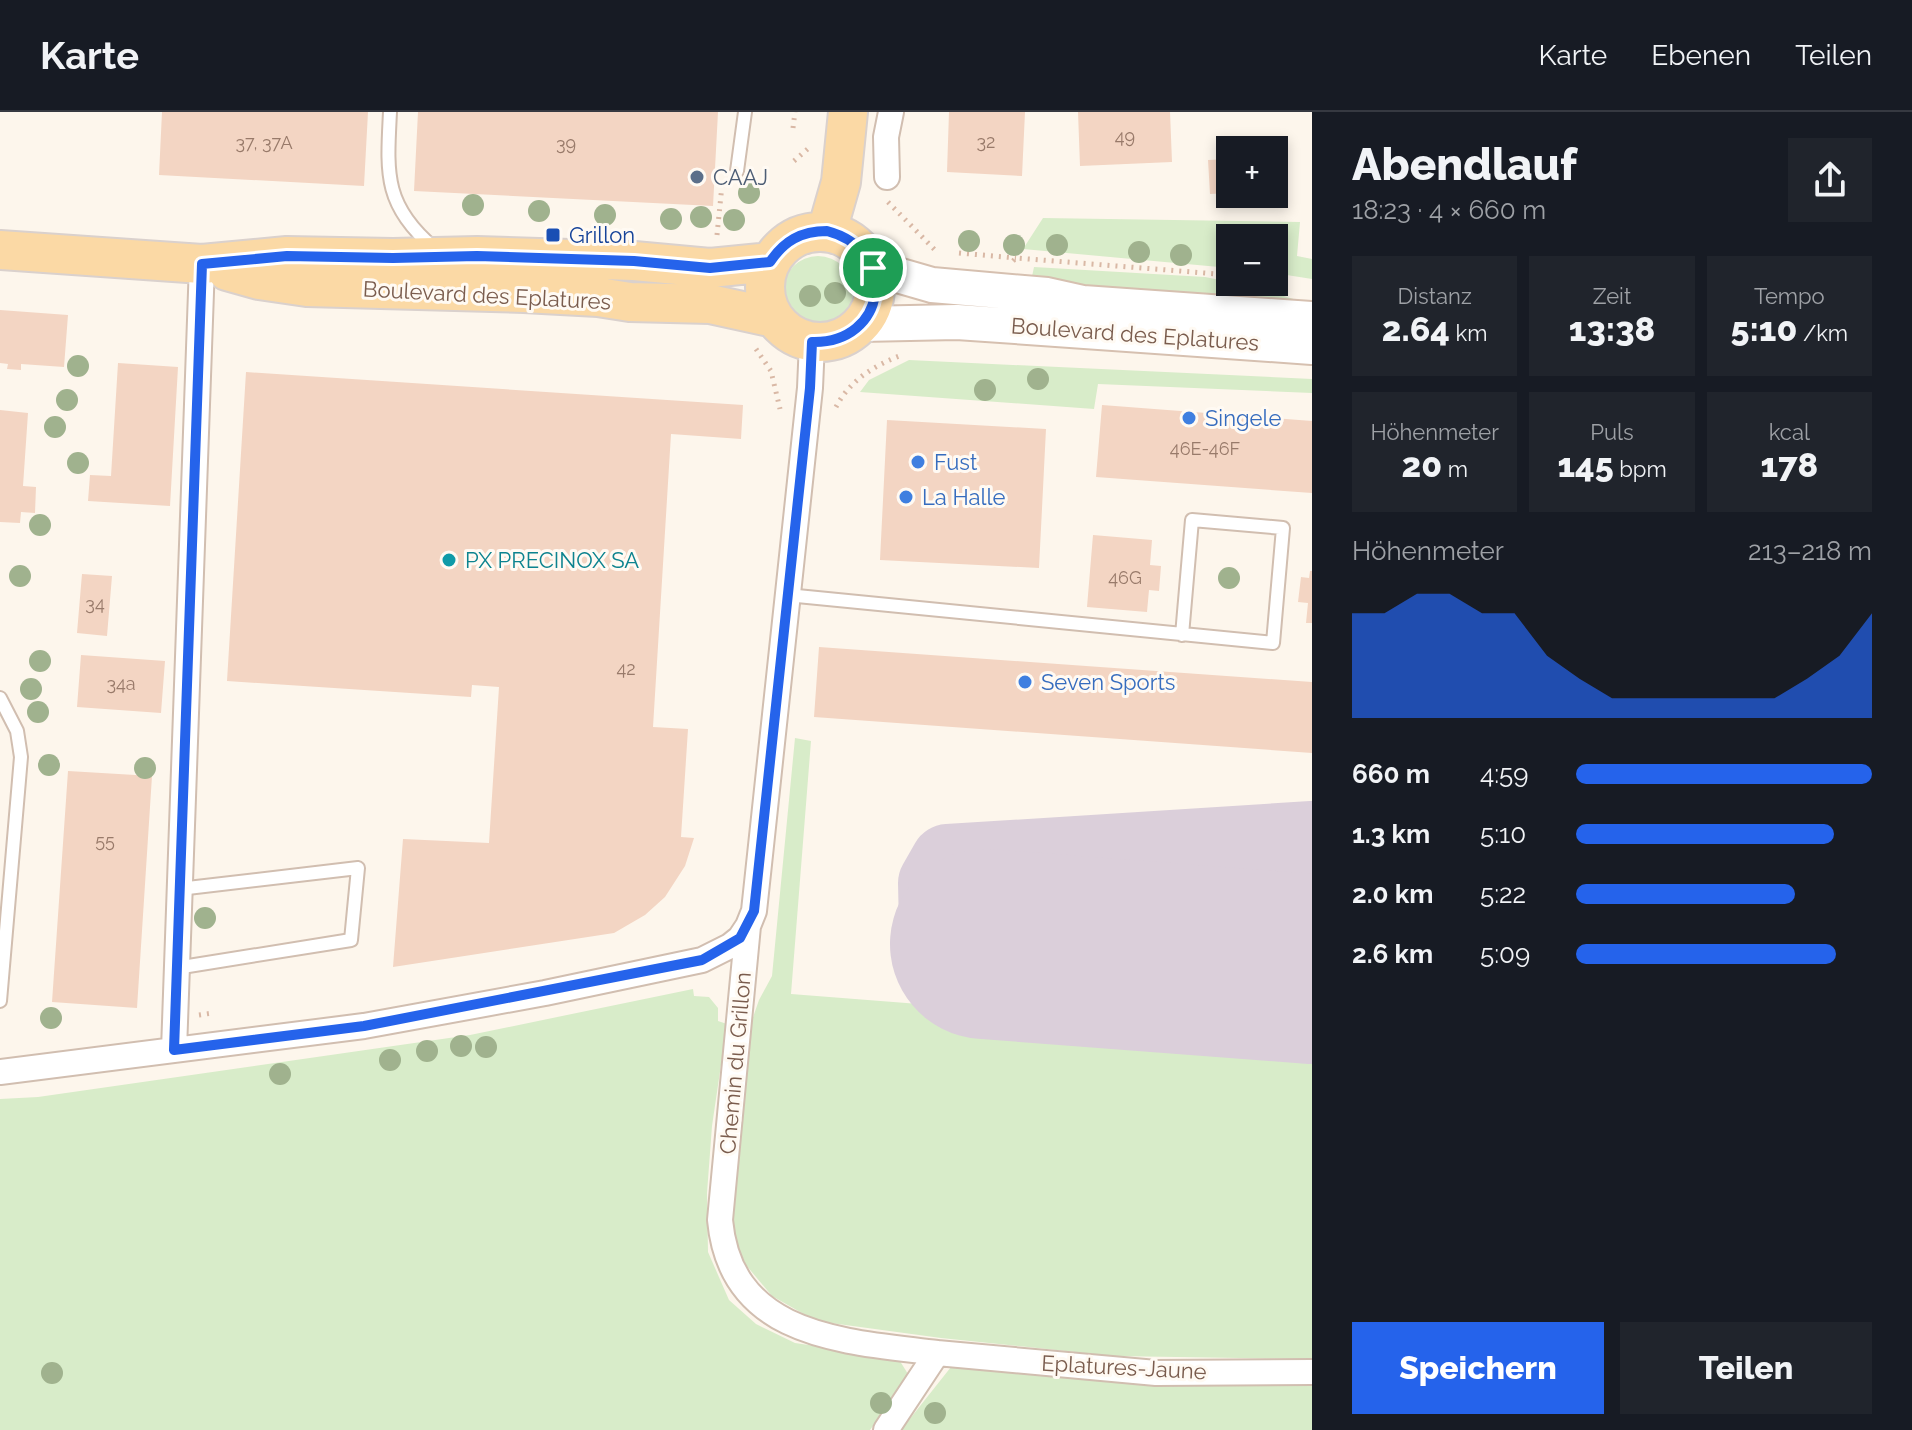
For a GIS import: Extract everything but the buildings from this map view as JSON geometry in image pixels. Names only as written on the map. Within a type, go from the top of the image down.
[{"type":"main road","points":[[827,231],[841,182],[848,112]]},
{"type":"main road","points":[[827,231],[851,240],[868,257],[873,268],[874,303],[862,324],[834,341],[812,342],[790,334],[762,330],[766,273],[770,262],[784,244],[794,238],[804,233],[827,231]]},
{"type":"main road","name":"Boulevard des Eplatures","points":[[0,250],[202,264],[287,256],[477,256],[634,261],[710,268],[770,262]]},
{"type":"main road","name":"Boulevard des Eplatures","points":[[202,264],[259,280],[307,287],[524,293],[630,302],[710,304],[762,330]]},
{"type":"main road","name":"Boulevard des Eplatures","points":[[873,268],[932,285],[1047,295],[1083,303],[1312,319]]},
{"type":"main road","name":"Boulevard des Eplatures","points":[[862,324],[957,322],[1312,347]]},
{"type":"street","points":[[884,186],[886,137],[891,112]]},
{"type":"street","points":[[174,1050],[202,264]]},
{"type":"street","name":"Chemin du Grillon","points":[[812,342],[810,388],[754,911],[748,926],[720,1220],[722,1242],[731,1266],[744,1287],[777,1317],[802,1330],[937,1353]]},
{"type":"street","points":[[0,1072],[364,1026],[702,960],[730,946],[748,926]]},
{"type":"street","points":[[886,1430],[937,1353]]},
{"type":"street","name":"Eplatures-Jaune","points":[[937,1353],[1156,1373],[1312,1372]]},
{"type":"lane","points":[[390,112],[387,160],[392,194],[408,221],[445,257]]},
{"type":"lane","points":[[737,171],[745,112]]},
{"type":"lane","points":[[787,595],[1182,635],[1273,643],[1283,528],[1192,520],[1182,635]]},
{"type":"lane","points":[[0,698],[17,731],[21,757],[0,1001]]},
{"type":"lane","points":[[176,968],[351,940],[358,868],[179,889]]},
{"type":"path","points":[[793,128],[795,112]]},
{"type":"path","points":[[716,249],[722,185],[736,186],[737,171]]},
{"type":"path","points":[[884,186],[934,251],[1216,274]]},
{"type":"path","points":[[988,289],[1016,258]]},
{"type":"path","points":[[762,330],[758,350],[771,371],[778,391],[781,419]]},
{"type":"path","points":[[835,408],[842,395],[870,369],[886,361]]},
{"type":"green space","points":[[1043,218],[1300,222],[1297,256],[1312,259],[1312,279],[1288,275],[1288,224],[1216,224],[1216,267],[1023,249]]},
{"type":"green space","points":[[818,256],[843,266],[853,291],[843,316],[818,326],[793,316],[783,291],[793,266]]},
{"type":"green space","points":[[1034,267],[1205,277],[1216,279],[1216,296],[1284,296],[1306,303],[1030,286]]},
{"type":"green space","points":[[909,360],[1312,379],[1312,393],[1098,384],[1094,409],[860,392],[869,380]]},
{"type":"green space","points":[[795,738],[811,741],[791,994],[1312,1035],[1312,1359],[1113,1356],[816,1321],[772,1296],[746,1265],[730,1228],[750,1026],[772,976]]},
{"type":"green space","points":[[693,989],[694,996],[709,997],[718,1008],[718,1021],[727,1024],[712,1126],[707,1193],[708,1252],[729,1300],[756,1324],[795,1343],[898,1358],[908,1374],[870,1430],[0,1430],[0,1099],[38,1097],[470,1035]]},
{"type":"green space","points":[[951,1367],[1101,1379],[1312,1379],[1312,1430],[901,1430]]},
{"type":"taxiway","points":[[985,944],[937,927],[936,883],[948,862],[1312,839]]},
{"type":"runway","points":[[985,944],[1312,969]]},
{"type":"place","name":"CAAJ","points":[[697,177]]},
{"type":"place","name":"Grillon","points":[[553,235]]},
{"type":"place","name":"Singele","points":[[1189,418]]},
{"type":"place","name":"Fust","points":[[918,462]]},
{"type":"place","name":"La Halle","points":[[906,497]]},
{"type":"place","name":"PX PRECINOX SA","points":[[449,560]]},
{"type":"place","name":"Seven Sports","points":[[1025,682]]},
{"type":"route","points":[[827,231],[851,240],[868,257],[873,268],[874,303],[862,324],[834,341],[812,342],[810,388],[754,911],[740,938],[702,960],[545,993],[364,1026],[174,1050],[202,264],[287,256],[477,256],[732,267],[770,262],[784,244],[794,238],[804,233],[827,231]]}]
